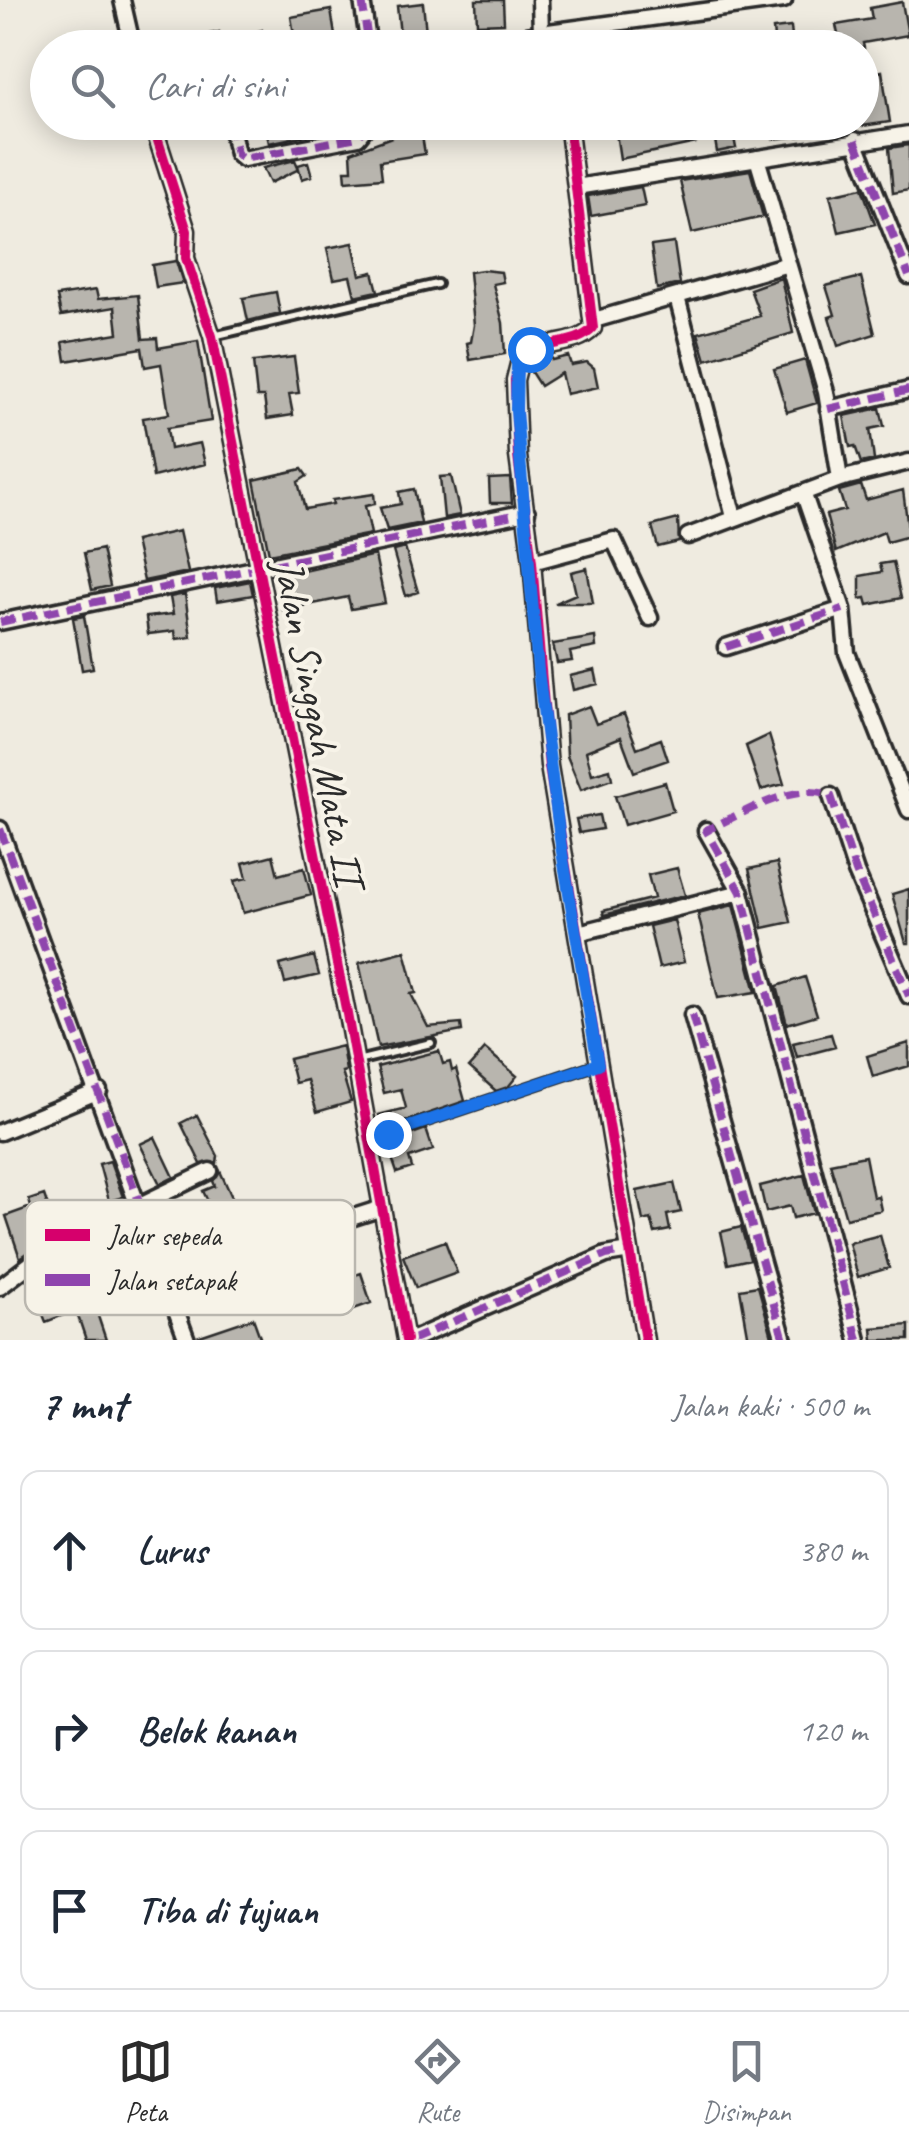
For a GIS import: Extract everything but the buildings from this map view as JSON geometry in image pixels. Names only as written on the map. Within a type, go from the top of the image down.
[{"type":"street","points":[[122,0],[129,30]]},
{"type":"street","points":[[362,0],[366,30]]},
{"type":"street","points":[[540,0],[541,30]]},
{"type":"street","points":[[564,30],[784,0]]},
{"type":"street","points":[[879,137],[909,134]]},
{"type":"street","name":"Jalan Singgah Mata II","points":[[158,140],[188,231],[186,258],[212,336],[408,1340]]},
{"type":"street","points":[[234,140],[243,160],[343,140]]},
{"type":"street","points":[[570,140],[594,320],[588,334],[530,349],[517,364],[519,514],[532,562],[549,766],[598,1064],[618,1253],[645,1340]]},
{"type":"street","points":[[576,187],[855,140],[909,276]]},
{"type":"street","points":[[757,158],[828,409],[840,479]]},
{"type":"street","points":[[594,320],[788,264]]},
{"type":"street","points":[[677,297],[734,517]]},
{"type":"street","points":[[828,409],[909,390]]},
{"type":"street","points":[[688,536],[840,479],[909,462]]},
{"type":"street","points":[[804,495],[842,609],[847,653],[909,810]]},
{"type":"street","points":[[0,622],[519,514]]},
{"type":"street","points":[[532,562],[614,540],[626,557],[650,618]]},
{"type":"street","points":[[726,648],[842,609]]},
{"type":"street","points":[[831,796],[856,872],[909,996]]},
{"type":"street","points":[[0,829],[139,1200]]},
{"type":"street","points":[[706,830],[741,892],[858,1340]]},
{"type":"street","points":[[578,933],[741,892]]},
{"type":"street","points":[[692,1015],[784,1340]]},
{"type":"street","points":[[0,1132],[99,1091]]},
{"type":"street","points":[[148,1200],[210,1171]]},
{"type":"street","points":[[355,1217],[382,1208]]},
{"type":"street","points":[[408,1340],[618,1253]]},
{"type":"street","points":[[0,1288],[25,1268]]},
{"type":"street","points":[[178,1315],[187,1340]]},
{"type":"lane","points":[[212,336],[437,284]]},
{"type":"lane","points":[[356,1061],[430,1043]]},
{"type":"lane","points":[[370,1147],[388,1134],[598,1064]]},
{"type":"marked path","points":[[362,0],[366,30]]},
{"type":"marked path","points":[[234,140],[237,154],[243,159],[342,140]]},
{"type":"marked path","points":[[855,140],[909,276]]},
{"type":"marked path","points":[[828,409],[909,390]]},
{"type":"marked path","points":[[0,622],[527,512]]},
{"type":"marked path","points":[[726,647],[843,609]]},
{"type":"marked path","points":[[858,1340],[741,892],[706,830],[784,796],[817,792],[831,796],[856,872],[909,996]]},
{"type":"marked path","points":[[0,829],[139,1200]]},
{"type":"marked path","points":[[692,1015],[784,1340]]},
{"type":"marked path","points":[[411,1340],[606,1255],[630,1251]]},
{"type":"cycle path","points":[[158,140],[187,231],[186,258],[212,336],[347,1014],[406,1340]]},
{"type":"cycle path","points":[[570,140],[593,328],[578,338],[521,356],[515,380],[518,456],[532,562],[549,766],[645,1340]]},
{"type":"route","points":[[388,1134],[598,1064],[561,846],[538,670],[532,562],[518,456],[515,380],[517,364],[530,349]]}]
